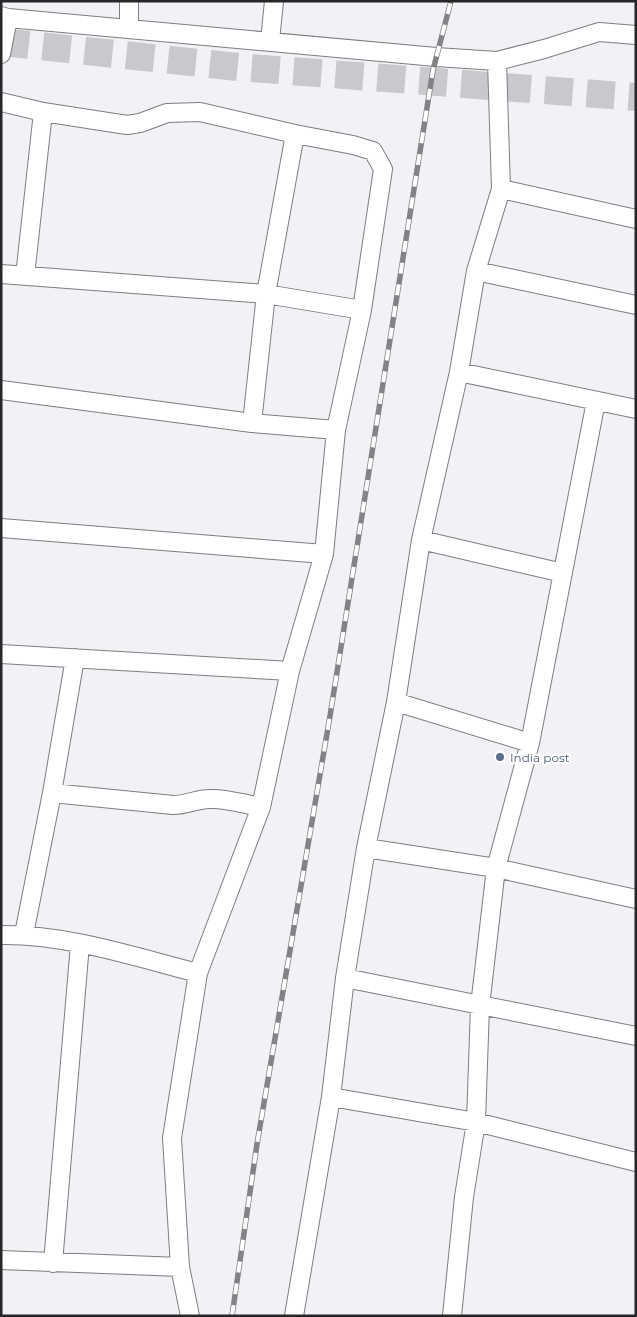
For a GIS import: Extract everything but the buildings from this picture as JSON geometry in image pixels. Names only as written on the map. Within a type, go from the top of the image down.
[{"type":"street","points":[[128,28],[129,1]]},
{"type":"street","points":[[270,41],[274,1]]},
{"type":"street","points":[[1,54],[5,17],[497,61],[599,32],[636,36]]},
{"type":"street","points":[[294,1316],[331,1098],[345,978],[366,848],[396,702],[422,540],[459,372],[476,271],[501,189],[497,61]]},
{"type":"street","points":[[1,102],[43,112],[127,126],[140,124],[168,113],[200,112],[373,151],[383,169],[362,310],[336,430],[324,554],[290,671],[261,807],[198,973],[172,1138],[180,1267],[190,1316]]},
{"type":"street","points":[[25,276],[43,112]]},
{"type":"street","points":[[252,423],[266,294],[295,134]]},
{"type":"street","points":[[501,189],[636,219]]},
{"type":"street","points":[[476,271],[636,306]]},
{"type":"street","points":[[1,274],[266,294],[362,310]]},
{"type":"street","points":[[459,372],[636,409]]},
{"type":"street","points":[[1,390],[252,423],[336,430]]},
{"type":"street","points":[[452,1316],[464,1197],[476,1122],[480,1006],[496,868],[530,743],[596,402]]},
{"type":"street","points":[[1,528],[324,554]]},
{"type":"street","points":[[422,540],[563,573]]},
{"type":"street","points":[[1,654],[290,671]]},
{"type":"street","points":[[24,934],[52,793],[75,658]]},
{"type":"street","points":[[396,702],[530,743]]},
{"type":"street","points":[[52,793],[174,805],[184,805],[210,798],[261,807]]},
{"type":"street","points":[[366,848],[496,868],[636,899]]},
{"type":"street","points":[[1,935],[24,934],[80,944],[198,973]]},
{"type":"street","points":[[53,1263],[80,944]]},
{"type":"street","points":[[345,978],[636,1036]]},
{"type":"street","points":[[331,1098],[476,1122],[636,1162]]},
{"type":"street","points":[[1,1260],[180,1267]]},
{"type":"tunnel","points":[[1,42],[238,67],[636,97]]},
{"type":"railway","points":[[232,1316],[257,1144],[330,716],[433,70],[451,1]]},
{"type":"place","name":"India post","points":[[500,757]]}]
